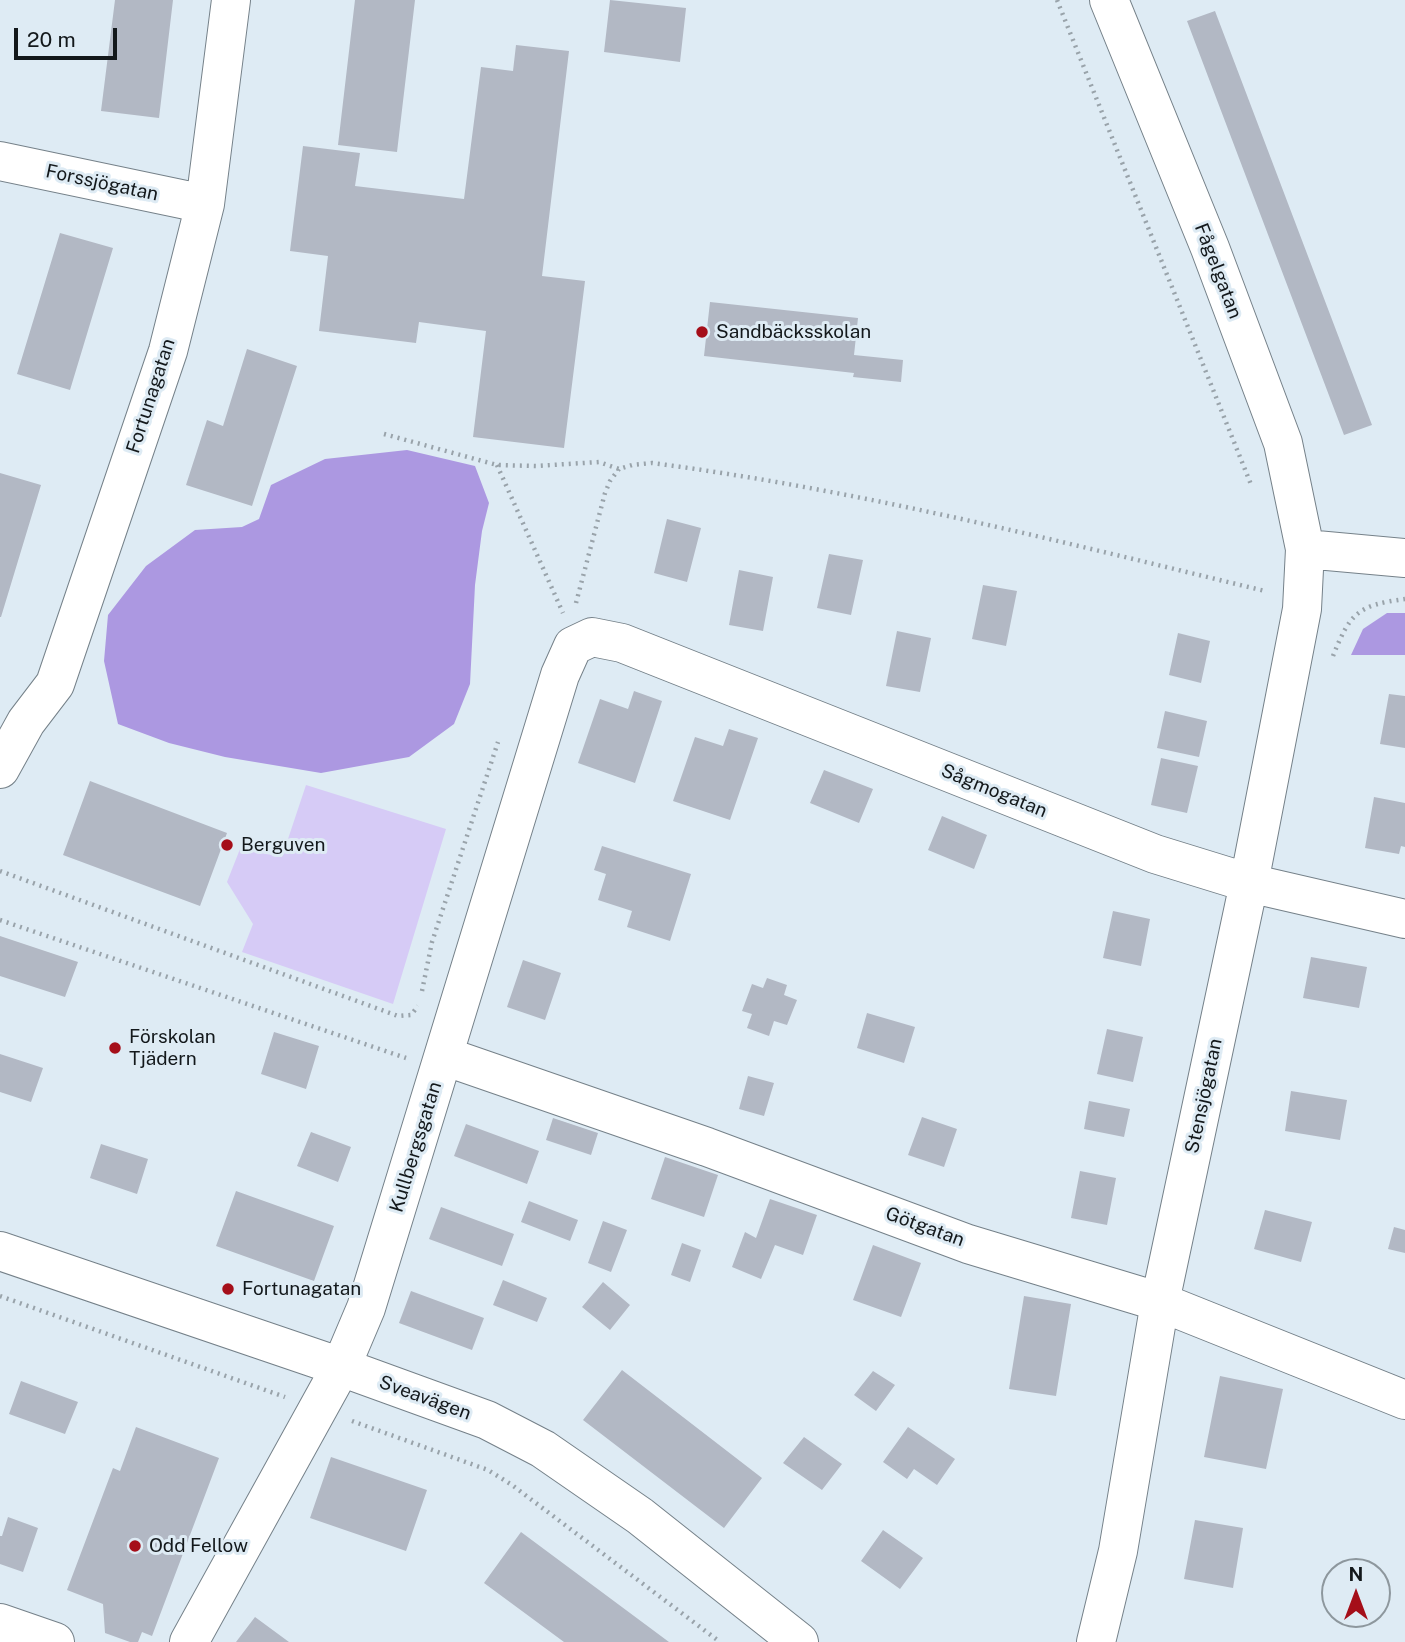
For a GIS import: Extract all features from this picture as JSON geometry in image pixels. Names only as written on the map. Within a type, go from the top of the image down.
[{"type":"street","name":"Fortunagatan","points":[[0,769],[13,718],[55,684],[168,351],[205,204],[231,0]]},
{"type":"street","name":"Fågelgatan","points":[[1109,0],[1210,247],[1283,443],[1305,549]]},
{"type":"street","name":"Forssjögatan","points":[[0,161],[205,204]]},
{"type":"street","points":[[1305,549],[1405,558]]},
{"type":"street","name":"Stensjögatan","points":[[1096,1642],[1118,1551],[1160,1302],[1303,609],[1305,549]]},
{"type":"street","name":"Sågmogatan","points":[[592,637],[622,643],[1155,854],[1248,883],[1405,919]]},
{"type":"street","name":"Kullbergsgatan","points":[[189,1642],[341,1367],[366,1308],[560,675],[573,646],[592,637]]},
{"type":"street","name":"Götgatan","points":[[442,1063],[708,1147],[968,1244],[1160,1302],[1405,1400]]},
{"type":"street","name":"Sveavägen","points":[[0,1251],[341,1367],[487,1420],[543,1449],[640,1516],[799,1642]]},
{"type":"street","points":[[0,1623],[55,1642]]},
{"type":"path","points":[[1057,0],[1253,491]]},
{"type":"path","points":[[384,434],[497,465],[536,466],[599,462],[619,469]]},
{"type":"path","points":[[497,465],[565,617],[578,600],[610,481],[619,469],[652,463],[854,495],[1044,537],[1265,592],[1265,581]]},
{"type":"path","points":[[0,871],[363,1004],[405,1016],[416,1009],[420,1001],[432,942],[502,731]]},
{"type":"path","points":[[0,920],[442,1063]]},
{"type":"path","points":[[0,1296],[488,1470],[513,1485],[720,1642]]},
{"type":"shaded area","points":[[407,450],[475,466],[489,503],[482,531],[475,585],[470,684],[454,724],[409,757],[321,773],[225,757],[169,743],[118,724],[104,661],[108,615],[146,566],[195,530],[242,527],[259,519],[271,485],[325,459]]},
{"type":"shaded area","points":[[1387,613],[1405,613],[1405,655],[1351,655],[1363,629]]},
{"type":"shaded area","points":[[306,785],[446,829],[393,1004],[242,952],[253,924],[227,882],[240,849],[282,857]]},
{"type":"building","points":[[115,0],[173,0],[159,118],[101,111]]},
{"type":"building","points":[[355,0],[415,0],[397,152],[338,145]]},
{"type":"building","points":[[610,0],[686,8],[680,62],[604,52]]},
{"type":"building","points":[[1215,11],[1372,425],[1344,435],[1187,21]]},
{"type":"building","points":[[516,45],[569,51],[542,276],[585,281],[564,448],[473,437],[486,331],[419,322],[416,343],[319,331],[328,256],[290,251],[303,146],[360,153],[355,186],[464,199],[481,67],[513,71]]},
{"type":"building","points":[[60,233],[113,248],[70,390],[17,374]]},
{"type":"building","points":[[710,302],[858,318],[854,355],[903,360],[901,382],[853,377],[854,373],[704,356]]},
{"type":"building","points":[[247,349],[297,366],[252,506],[186,485],[207,420],[223,426]]},
{"type":"building","points":[[0,473],[41,485],[1,617],[0,617]]},
{"type":"building","points":[[667,519],[701,528],[687,582],[654,573]]},
{"type":"building","points":[[829,554],[863,560],[851,615],[817,608]]},
{"type":"building","points":[[739,570],[773,577],[763,631],[729,625]]},
{"type":"building","points":[[983,585],[1017,591],[1006,646],[972,639]]},
{"type":"building","points":[[897,631],[931,638],[920,692],[886,686]]},
{"type":"building","points":[[1178,633],[1210,641],[1201,683],[1169,675]]},
{"type":"building","points":[[634,691],[662,701],[635,783],[578,763],[600,699],[628,709]]},
{"type":"building","points":[[1389,694],[1405,696],[1405,748],[1380,744]]},
{"type":"building","points":[[1165,711],[1207,721],[1199,757],[1157,748]]},
{"type":"building","points":[[729,729],[758,738],[730,820],[673,801],[695,737],[723,746]]},
{"type":"building","points":[[1161,758],[1198,766],[1187,813],[1151,805]]},
{"type":"building","points":[[824,770],[873,789],[859,823],[810,803]]},
{"type":"building","points":[[90,781],[227,833],[200,906],[63,855]]},
{"type":"building","points":[[1374,797],[1405,803],[1405,847],[1401,846],[1399,854],[1365,848]]},
{"type":"building","points":[[942,816],[987,835],[974,869],[928,850]]},
{"type":"building","points":[[602,846],[691,874],[670,941],[627,927],[632,911],[598,900],[606,874],[594,870]]},
{"type":"building","points":[[1113,911],[1150,919],[1141,966],[1103,958]]},
{"type":"building","points":[[0,936],[78,962],[65,997],[0,976]]},
{"type":"building","points":[[1311,957],[1367,967],[1359,1008],[1303,998]]},
{"type":"building","points":[[523,960],[561,973],[545,1020],[507,1007]]},
{"type":"building","points":[[767,978],[787,985],[784,995],[797,1000],[787,1025],[774,1021],[769,1036],[747,1028],[752,1014],[742,1011],[752,984],[763,988]]},
{"type":"building","points":[[867,1013],[915,1027],[904,1063],[857,1048]]},
{"type":"building","points":[[1107,1029],[1143,1037],[1133,1082],[1097,1074]]},
{"type":"building","points":[[274,1032],[319,1046],[306,1089],[261,1074]]},
{"type":"building","points":[[0,1054],[43,1068],[31,1102],[0,1092]]},
{"type":"building","points":[[748,1076],[774,1083],[764,1116],[739,1109]]},
{"type":"building","points":[[1291,1091],[1347,1100],[1340,1140],[1285,1131]]},
{"type":"building","points":[[1089,1101],[1130,1109],[1124,1137],[1084,1129]]},
{"type":"building","points":[[922,1117],[957,1129],[944,1167],[908,1155]]},
{"type":"building","points":[[553,1118],[598,1133],[591,1155],[546,1140]]},
{"type":"building","points":[[466,1124],[539,1151],[527,1184],[454,1156]]},
{"type":"building","points":[[311,1132],[351,1147],[338,1182],[297,1166]]},
{"type":"building","points":[[101,1144],[148,1159],[137,1194],[90,1178]]},
{"type":"building","points":[[665,1157],[718,1175],[704,1217],[651,1199]]},
{"type":"building","points":[[1080,1171],[1116,1178],[1107,1225],[1071,1218]]},
{"type":"building","points":[[236,1191],[334,1226],[314,1281],[216,1246]]},
{"type":"building","points":[[770,1199],[817,1215],[803,1255],[775,1245],[761,1279],[732,1267],[745,1232],[756,1238]]},
{"type":"building","points":[[529,1201],[578,1220],[570,1241],[521,1222]]},
{"type":"building","points":[[441,1207],[514,1234],[502,1266],[429,1239]]},
{"type":"building","points":[[1265,1210],[1312,1222],[1301,1262],[1254,1249]]},
{"type":"building","points":[[603,1221],[627,1230],[611,1272],[588,1263]]},
{"type":"building","points":[[1394,1227],[1405,1230],[1405,1253],[1388,1249]]},
{"type":"building","points":[[682,1243],[701,1250],[690,1282],[671,1275]]},
{"type":"building","points":[[873,1245],[921,1263],[901,1317],[853,1300]]},
{"type":"building","points":[[503,1280],[547,1298],[537,1322],[493,1305]]},
{"type":"building","points":[[603,1282],[630,1305],[610,1330],[582,1307]]},
{"type":"building","points":[[411,1291],[484,1318],[472,1350],[399,1323]]},
{"type":"building","points":[[1024,1296],[1071,1304],[1056,1396],[1009,1389]]},
{"type":"building","points":[[622,1370],[762,1478],[724,1528],[583,1420]]},
{"type":"building","points":[[873,1371],[895,1385],[876,1411],[854,1395]]},
{"type":"building","points":[[1220,1376],[1283,1389],[1266,1469],[1204,1457]]},
{"type":"building","points":[[21,1381],[78,1402],[65,1434],[9,1414]]},
{"type":"building","name":"Odd Fellow","points":[[136,1427],[219,1458],[152,1636],[142,1632],[138,1642],[130,1642],[105,1633],[103,1604],[67,1590],[113,1468],[120,1471]]},
{"type":"building","points":[[908,1427],[955,1459],[937,1485],[914,1469],[907,1479],[883,1462]]},
{"type":"building","points":[[804,1437],[842,1464],[822,1490],[783,1463]]},
{"type":"building","points":[[331,1457],[427,1490],[406,1551],[310,1518]]},
{"type":"building","points":[[8,1517],[38,1528],[23,1572],[0,1564],[0,1536]]},
{"type":"building","points":[[1195,1520],[1243,1528],[1233,1588],[1184,1579]]},
{"type":"building","points":[[883,1530],[923,1558],[900,1589],[861,1561]]},
{"type":"building","points":[[521,1532],[669,1642],[564,1642],[484,1583]]},
{"type":"building","points":[[255,1617],[289,1642],[236,1642]]},
{"type":"place","name":"Sandbäcksskolan","points":[[702,332]]},
{"type":"place","name":"Berguven","points":[[227,845]]},
{"type":"place","name":"Förskolan Tjädern","points":[[115,1048]]},
{"type":"place","name":"Fortunagatan","points":[[228,1289]]},
{"type":"place","name":"Odd Fellow","points":[[135,1546]]}]
